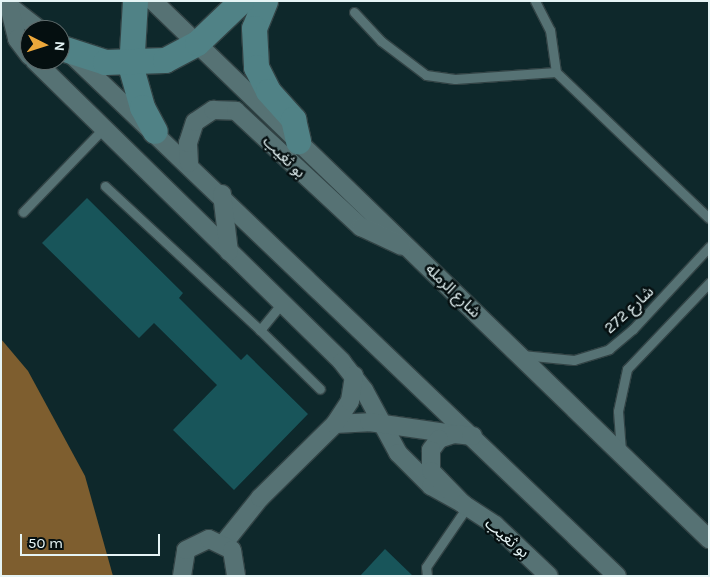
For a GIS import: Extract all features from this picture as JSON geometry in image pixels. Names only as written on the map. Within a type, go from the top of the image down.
[{"type":"main road","points":[[135,1],[131,64],[142,107],[155,131]]},
{"type":"main road","points":[[70,50],[96,60],[131,64],[165,60],[197,43],[241,1]]},
{"type":"main road","points":[[265,1],[254,28],[256,66],[268,91],[293,119],[298,141]]},
{"type":"street","name":"شارع الرمله","points":[[153,1],[709,539]]},
{"type":"street","points":[[6,4],[27,20]]},
{"type":"street","points":[[6,4],[20,43]]},
{"type":"street","points":[[70,54],[222,194],[617,576]]},
{"type":"street","name":"بو ثغيب","points":[[44,70],[354,375],[380,423],[410,466],[442,495],[465,505]]},
{"type":"street","name":"بو ثغيب","points":[[189,163],[188,144],[195,122],[214,110],[236,111],[361,227],[407,247]]},
{"type":"street","points":[[222,194],[229,252]]},
{"type":"street","points":[[224,543],[260,498],[335,424],[350,401],[354,375]]},
{"type":"street","points":[[335,424],[380,423],[473,436]]},
{"type":"street","name":"بو ثغيب","points":[[454,434],[435,444],[429,465],[435,478],[465,505],[508,536],[549,576]]},
{"type":"street","points":[[182,576],[182,560],[194,543],[209,539],[224,543],[235,554],[236,576]]},
{"type":"lane","points":[[534,1],[550,30],[556,72],[709,218]]},
{"type":"lane","points":[[354,12],[381,40],[426,75],[455,79],[556,72]]},
{"type":"lane","points":[[23,212],[103,129]]},
{"type":"lane","points":[[105,186],[260,330],[320,389]]},
{"type":"lane","name":"شارع 272","points":[[520,355],[574,360],[609,349],[633,329],[709,247]]},
{"type":"lane","points":[[622,454],[618,411],[627,369],[709,283]]},
{"type":"lane","points":[[260,330],[282,303]]},
{"type":"lane","points":[[427,576],[426,567],[465,505]]},
{"type":"shaded area","points":[[1,339],[28,371],[85,476],[113,576],[1,576]]},
{"type":"building","points":[[87,198],[183,293],[179,298],[241,360],[247,354],[308,414],[234,490],[173,430],[217,385],[154,323],[139,338],[42,243]]},
{"type":"building","points":[[385,549],[413,576],[360,576]]}]
